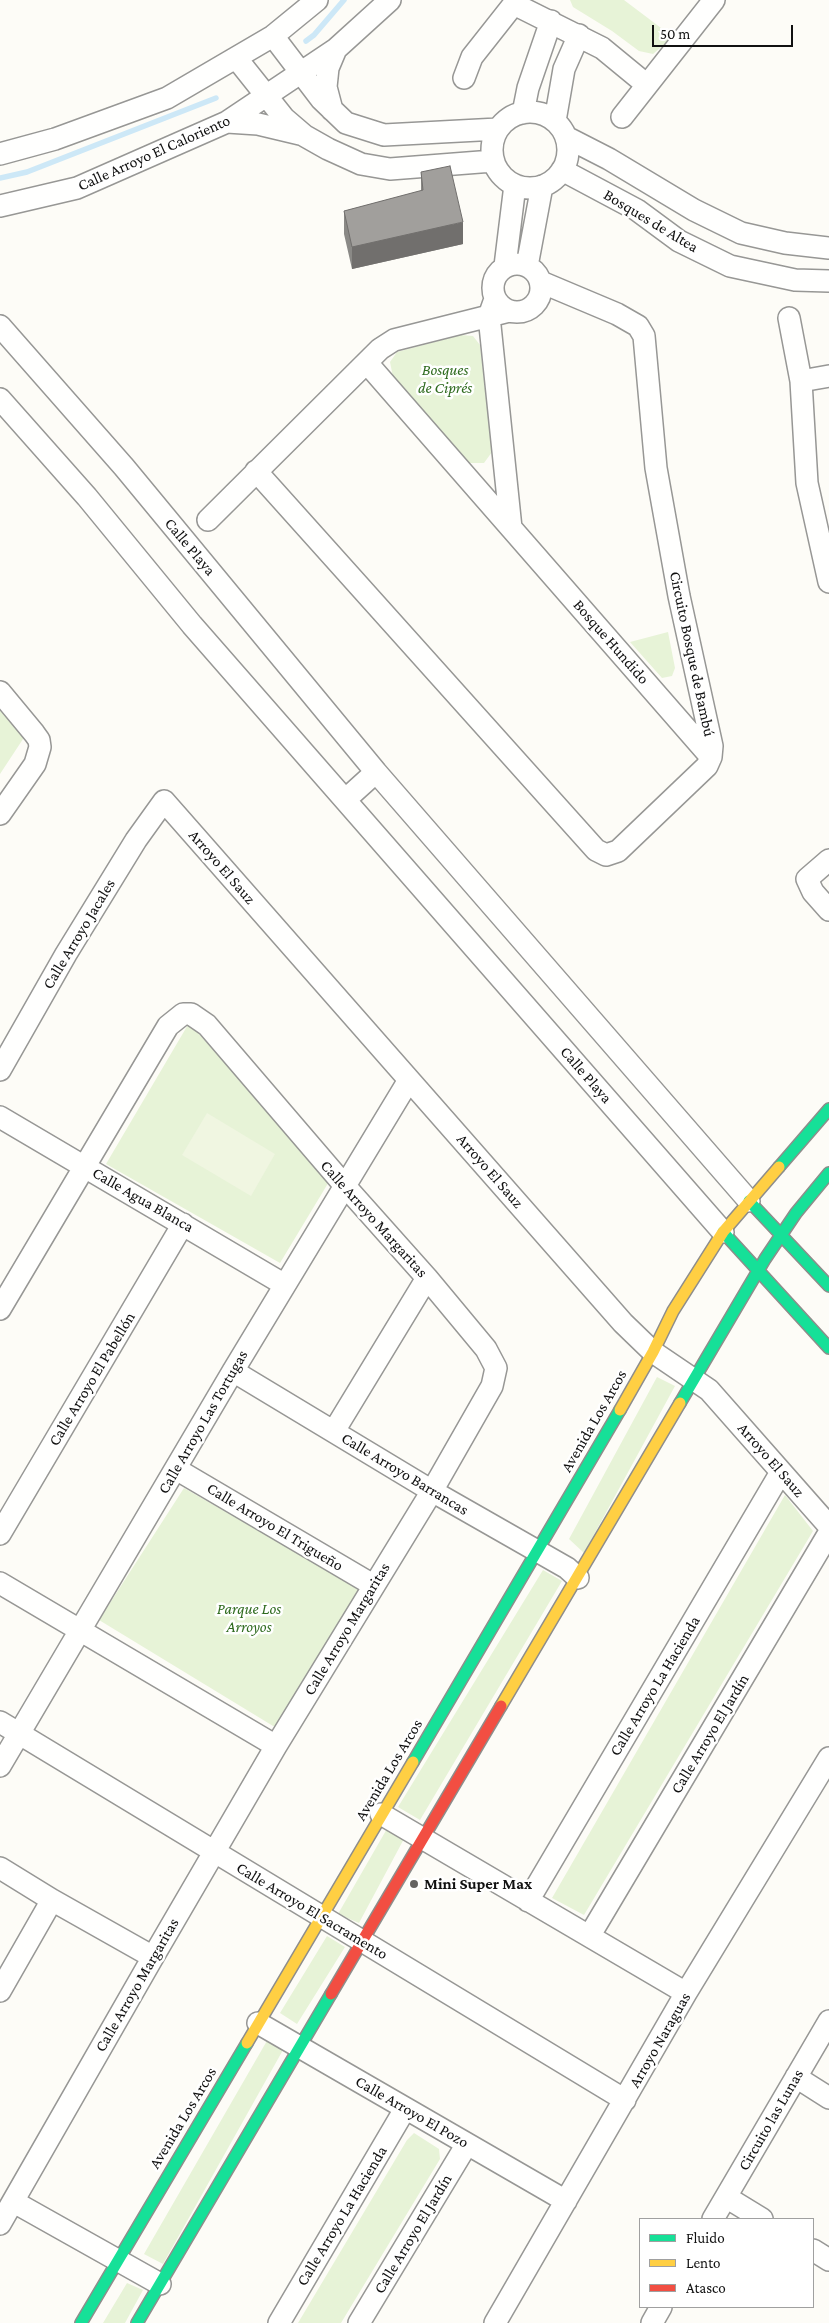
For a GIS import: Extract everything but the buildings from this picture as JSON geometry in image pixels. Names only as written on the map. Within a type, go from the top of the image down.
[{"type":"street","points":[[0,154],[55,139],[167,98],[237,59],[273,36],[317,0]]},
{"type":"street","name":"Calle Arroyo El Caloriento","points":[[0,206],[77,188],[227,122],[336,49],[390,0]]},
{"type":"street","points":[[622,117],[714,0]]},
{"type":"street","points":[[464,78],[472,57],[515,2],[602,48],[647,85]]},
{"type":"street","points":[[523,113],[528,88],[551,21]]},
{"type":"street","points":[[560,129],[534,112],[513,116],[498,129],[492,145],[493,162],[506,179],[515,185],[533,188],[542,186],[557,177],[562,170],[567,159],[560,129],[564,69],[579,35]]},
{"type":"street","points":[[273,36],[332,110],[346,123],[384,135],[498,129]]},
{"type":"street","points":[[332,110],[326,87],[328,68],[336,49]]},
{"type":"street","points":[[237,59],[284,118],[305,136],[361,164],[390,169],[493,162]]},
{"type":"street","points":[[227,122],[258,124],[305,136]]},
{"type":"street","name":"Bosques de Altea","points":[[560,129],[694,210],[741,233],[785,243],[829,248]]},
{"type":"street","points":[[361,164],[370,131]]},
{"type":"street","name":"Bosques de Altea","points":[[562,170],[637,210],[679,241],[730,266],[795,280],[829,281]]},
{"type":"street","points":[[505,266],[515,185]]},
{"type":"street","points":[[527,266],[542,186]]},
{"type":"street","points":[[208,520],[380,349],[394,340],[498,309],[526,311],[539,291],[534,270],[520,264],[505,266],[499,271],[493,284],[498,309],[511,528]]},
{"type":"street","name":"Circuito Bosque de Bambú","points":[[256,471],[596,850],[606,854],[618,851],[706,766],[711,757],[712,746],[679,596],[656,468],[644,336],[638,326],[570,293],[553,295],[539,291]]},
{"type":"street","points":[[789,318],[801,381],[807,483],[829,582]]},
{"type":"street","name":"Calle Playa","points":[[0,326],[124,466],[376,772],[749,1201],[829,1286]]},
{"type":"street","name":"Bosque Hundido","points":[[367,363],[711,757]]},
{"type":"street","points":[[801,381],[829,376]]},
{"type":"street","name":"Calle Playa","points":[[0,399],[87,497],[192,625],[758,1272],[796,1310],[829,1348]]},
{"type":"street","points":[[0,692],[34,733],[40,747],[35,764],[0,813]]},
{"type":"street","points":[[345,800],[376,772]]},
{"type":"street","name":"Calle Arroyo Jacales","points":[[0,1070],[71,946],[136,840],[164,801]]},
{"type":"street","name":"Arroyo El Sauz","points":[[164,801],[623,1323],[654,1352],[709,1390],[829,1526]]},
{"type":"street","points":[[829,860],[807,879],[814,892],[829,910]]},
{"type":"street","name":"Calle Arroyo Margaritas","points":[[0,1309],[168,1026],[183,1014],[191,1014],[207,1025],[345,1186],[427,1278],[486,1349],[496,1368],[492,1386],[432,1491],[276,1746],[152,1957],[0,2224]]},
{"type":"street","name":"Calle Arroyo Las Tortugas","points":[[0,1766],[233,1371],[409,1080]]},
{"type":"street","name":"Avenida Los Arcos","points":[[81,2323],[654,1352],[673,1311],[723,1232],[829,1109]]},
{"type":"street","name":"Calle Agua Blanca","points":[[0,1117],[285,1285]]},
{"type":"street","points":[[137,2323],[758,1272],[796,1213],[829,1173]]},
{"type":"street","name":"Calle Arroyo El Pabellón","points":[[0,1534],[183,1224]]},
{"type":"street","points":[[334,1431],[427,1278]]},
{"type":"street","points":[[796,1310],[814,1315]]},
{"type":"street","name":"Calle Arroyo Barrancas","points":[[233,1371],[432,1491],[567,1568],[578,1578]]},
{"type":"street","name":"Calle Arroyo El Trigueño","points":[[176,1469],[373,1585]]},
{"type":"street","name":"Calle Arroyo La Hacienda","points":[[528,1901],[782,1472]]},
{"type":"street","name":"Calle Arroyo El Jardín","points":[[590,1935],[829,1534]]},
{"type":"street","points":[[0,1583],[276,1746]]},
{"type":"street","name":"Calle Arroyo El Sacramento","points":[[0,1722],[625,2100]]},
{"type":"street","name":"Arroyo Naraguas","points":[[494,2323],[686,1993],[829,1758]]},
{"type":"street","points":[[381,1814],[686,1993]]},
{"type":"street","points":[[0,1868],[152,1957]]},
{"type":"street","points":[[0,1991],[52,1900]]},
{"type":"street","name":"Circuito las Lunas","points":[[714,2218],[829,2021]]},
{"type":"street","name":"Calle Arroyo El Pozo","points":[[258,2023],[566,2202]]},
{"type":"street","points":[[796,2077],[829,2098]]},
{"type":"street","name":"Calle Arroyo La Hacienda","points":[[279,2323],[405,2109]]},
{"type":"street","name":"Calle Arroyo El Jardín","points":[[359,2323],[467,2144]]},
{"type":"street","points":[[726,2197],[760,2218]]},
{"type":"street","points":[[14,2202],[160,2284]]},
{"type":"street","points":[[814,2251],[829,2260]]},
{"type":"green space","points":[[570,0],[624,0],[673,37],[653,54],[639,51],[612,31],[573,7]]},
{"type":"green space","name":"Bosques de Ciprés","points":[[461,335],[473,336],[480,345],[492,452],[484,463],[469,463],[393,377],[390,362],[397,352]]},
{"type":"green space","points":[[668,632],[675,668],[672,676],[662,678],[630,642]]},
{"type":"green space","points":[[0,708],[25,736],[0,774]]},
{"type":"green space","points":[[189,1023],[330,1180],[280,1263],[106,1164]]},
{"type":"green space","points":[[207,1113],[275,1154],[251,1196],[182,1155]]},
{"type":"green space","points":[[657,1377],[675,1386],[584,1553],[569,1539]]},
{"type":"green space","name":"Parque Los Arroyos","points":[[184,1488],[364,1591],[278,1729],[99,1620]]},
{"type":"green space","points":[[785,1495],[813,1531],[584,1915],[552,1898]]},
{"type":"green space","points":[[543,1570],[562,1581],[420,1820],[398,1807]]},
{"type":"green space","points":[[388,1827],[405,1837],[359,1923],[338,1914]]},
{"type":"green space","points":[[327,1936],[345,1947],[297,2024],[280,2013]]},
{"type":"green space","points":[[268,2039],[283,2050],[163,2264],[144,2254]]},
{"type":"green space","points":[[414,2133],[439,2149],[440,2159],[341,2323],[298,2323],[407,2140]]},
{"type":"green space","points":[[127,2283],[143,2290],[125,2323],[103,2323]]},
{"type":"waterway","points":[[306,41],[314,35],[344,0]]},
{"type":"waterway","points":[[0,178],[27,172],[216,98]]},
{"type":"traffic: fast","points":[[779,1167],[829,1109]]},
{"type":"traffic: fast","points":[[680,1403],[765,1259],[796,1213],[829,1173]]},
{"type":"traffic: fast","points":[[749,1201],[829,1286]]},
{"type":"traffic: fast","points":[[723,1232],[829,1348]]},
{"type":"traffic: fast","points":[[413,1762],[620,1410]]},
{"type":"traffic: fast","points":[[137,2323],[331,1994]]},
{"type":"traffic: fast","points":[[81,2323],[247,2043]]},
{"type":"traffic: slow","points":[[620,1410],[653,1352],[673,1311],[723,1232],[779,1167]]},
{"type":"traffic: slow","points":[[501,1706],[680,1403]]},
{"type":"traffic: slow","points":[[247,2043],[413,1762]]},
{"type":"traffic: jam","points":[[331,1994],[501,1706]]},
{"type":"place","name":"Mini Super Max","points":[[414,1884]]}]
